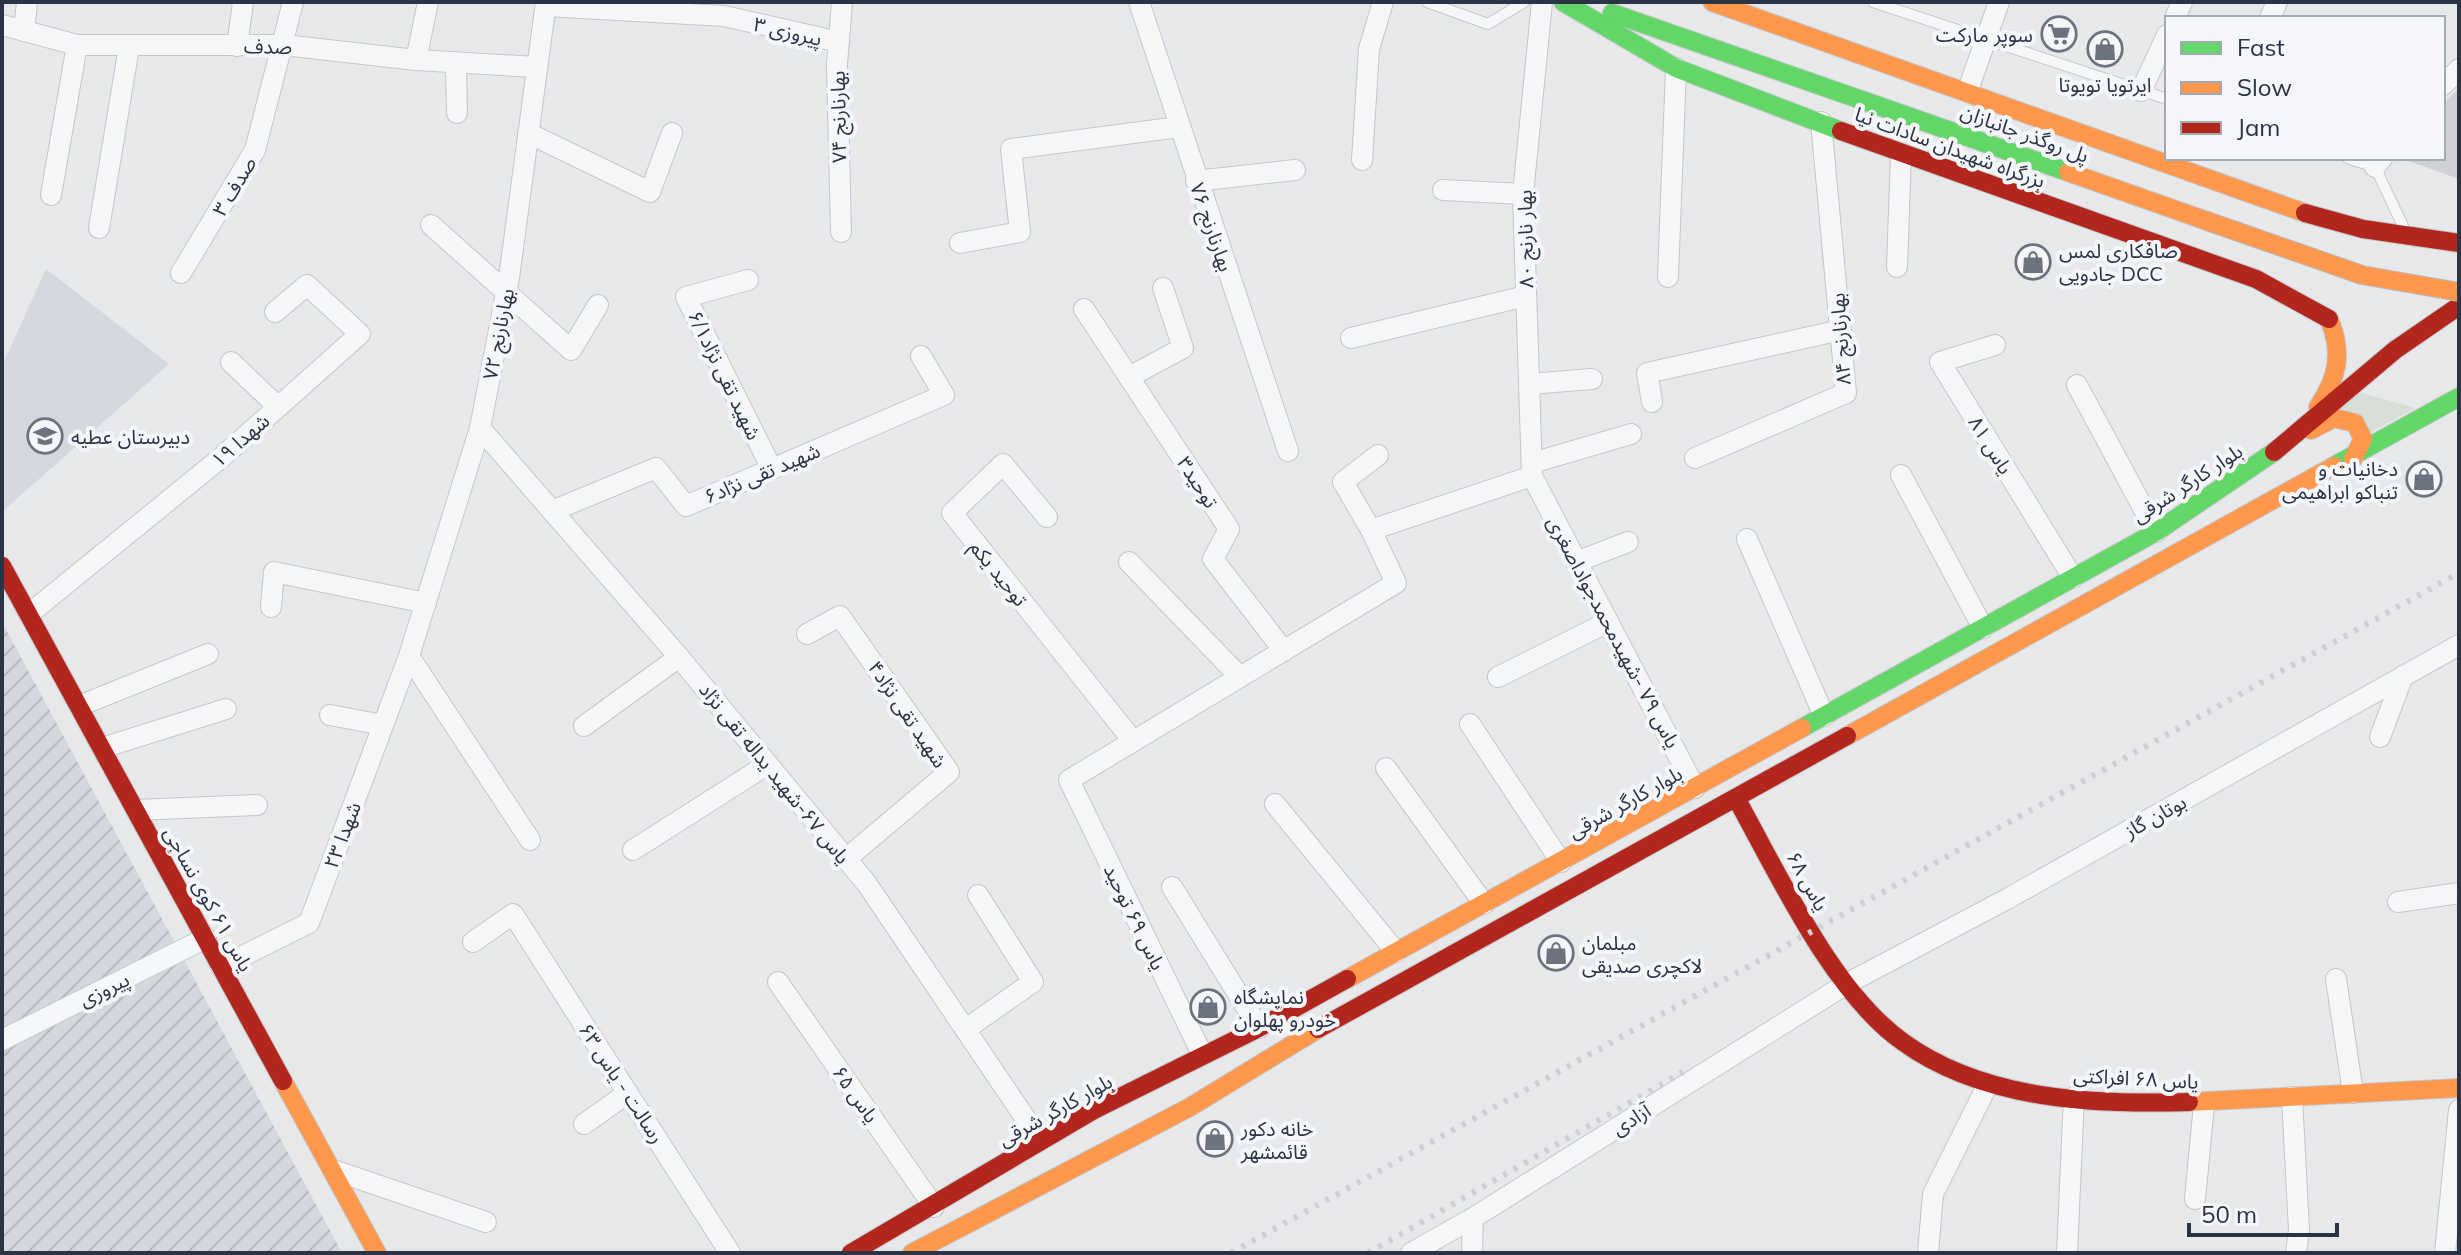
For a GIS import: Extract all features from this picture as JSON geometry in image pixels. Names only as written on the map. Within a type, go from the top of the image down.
[{"type":"main road","name":"بزرگراه شهیدان سادات نیا","points":[[1563,2],[1676,68],[1901,154],[2256,279],[2329,319],[2338,343],[2337,372],[2327,396],[2294,439]]},
{"type":"main road","name":"پل روگذر جانبازان","points":[[1579,2],[1696,39],[2352,273],[2418,289],[2459,292]]},
{"type":"main road","points":[[1712,2],[1777,18],[1968,90],[2165,155]]},
{"type":"main road","points":[[2181,160],[2202,167],[2289,222],[2459,243]]},
{"type":"main road","points":[[2256,279],[2281,266],[2289,253],[2289,222]]},
{"type":"main road","name":"بلوار کارگر شرقی","points":[[851,1253],[934,1207],[1040,1140],[1202,1054],[1259,1028],[2156,532],[2294,439],[2395,350],[2459,306]]},
{"type":"main road","points":[[912,1253],[1190,1107],[1323,1026],[2353,459],[2459,397]]},
{"type":"main road","points":[[2294,439],[2334,418],[2348,419],[2362,432],[2362,446],[2353,459]]},
{"type":"main road","name":"یاس ۶۱ کوی نساجی","points":[[2,566],[377,1253]]},
{"type":"main road","name":"یاس ۶۸","points":[[1736,798],[1811,931],[1848,983]]},
{"type":"main road","name":"یاس ۶۸ افراکتی","points":[[1848,983],[1903,1043],[1953,1074],[2027,1095],[2204,1104],[2459,1088]]},
{"type":"street","points":[[24,31],[27,2]]},
{"type":"street","points":[[237,46],[243,2]]},
{"type":"street","name":"صدف ۳","points":[[181,273],[255,150],[293,2]]},
{"type":"street","points":[[416,60],[428,2]]},
{"type":"street","name":"بهارنارنج ۷۴","points":[[841,232],[839,42],[842,2]]},
{"type":"street","name":"بهارنارنج ۷۶","points":[[1139,2],[1288,451]]},
{"type":"street","points":[[1362,160],[1369,49],[1383,2]]},
{"type":"street","name":"بهار نارنج ۸۰","points":[[1532,470],[1523,194],[1542,2]]},
{"type":"street","points":[[1968,90],[1999,2]]},
{"type":"street","name":"پیروزی ۳","points":[[546,4],[724,16],[839,42]]},
{"type":"street","name":"بهارنارنج ۷۲","points":[[409,656],[480,428],[506,294],[546,4]]},
{"type":"street","name":"صدف","points":[[2,25],[77,45],[284,45],[416,60],[536,67]]},
{"type":"street","points":[[2141,91],[2165,39]]},
{"type":"street","points":[[51,195],[77,45]]},
{"type":"street","points":[[99,228],[129,47]]},
{"type":"street","points":[[456,63],[457,113]]},
{"type":"street","points":[[1668,277],[1676,68]]},
{"type":"street","name":"بهارنارنج ۸۴","points":[[1695,458],[1846,393],[1821,122]]},
{"type":"street","points":[[960,243],[1020,232],[1011,149],[1179,127]]},
{"type":"street","points":[[528,133],[650,192],[672,133]]},
{"type":"street","points":[[1897,267],[1901,154]]},
{"type":"street","points":[[1196,181],[1295,170]]},
{"type":"street","points":[[1443,190],[1523,194]]},
{"type":"street","points":[[431,225],[571,350],[598,305]]},
{"type":"street","name":"شهید تقی نژاد۶/۱","points":[[748,280],[686,297],[772,469]]},
{"type":"street","name":"شهدا ۱۹","points":[[29,614],[278,407],[360,334],[307,285],[275,312]]},
{"type":"street","points":[[1129,377],[1183,348],[1163,288]]},
{"type":"street","points":[[1351,338],[1526,296]]},
{"type":"street","name":"توحید۳","points":[[1084,309],[1229,529],[1213,559],[1284,651]]},
{"type":"street","points":[[1652,402],[1647,373],[1841,330]]},
{"type":"street","name":"یاس ۸۱","points":[[1995,345],[1940,362],[2073,578]]},
{"type":"street","name":"شهید تقی نژاد۶","points":[[552,511],[656,468],[686,506],[944,395],[921,356]]},
{"type":"street","points":[[231,362],[278,407]]},
{"type":"street","points":[[1529,384],[1592,379]]},
{"type":"street","points":[[2077,385],[2156,532]]},
{"type":"street","name":"یاس ۶۷-شهید یداله تقی نژاد","points":[[480,428],[679,657],[846,859],[1040,1140]]},
{"type":"street","points":[[1371,530],[1631,434]]},
{"type":"street","points":[[1133,741],[1396,583],[1371,530],[1343,482],[1378,455]]},
{"type":"street","name":"توحید یکم","points":[[1047,517],[1003,464],[952,513],[1133,741]]},
{"type":"street","name":"یاس ۷۹ -شهیدمحمدجواداصغری","points":[[1532,470],[1576,562],[1695,788]]},
{"type":"street","points":[[1901,475],[1983,628]]},
{"type":"street","points":[[1747,539],[1824,716]]},
{"type":"street","points":[[1576,562],[1628,542]]},
{"type":"street","points":[[1129,562],[1240,677]]},
{"type":"street","points":[[271,607],[274,572],[426,603]]},
{"type":"street","name":"شهید تقی نژاد۴","points":[[807,634],[840,616],[949,772],[846,859]]},
{"type":"street","points":[[1498,677],[1608,622]]},
{"type":"street","name":"بوتان گاز","points":[[1848,983],[2007,899],[2459,645]]},
{"type":"street","points":[[79,706],[208,654]]},
{"type":"street","points":[[409,656],[530,840]]},
{"type":"street","name":"شهدا ۲۳","points":[[221,967],[309,923],[409,656]]},
{"type":"street","points":[[584,726],[679,657]]},
{"type":"street","points":[[2380,737],[2403,676]]},
{"type":"street","points":[[102,748],[226,709]]},
{"type":"street","points":[[330,715],[383,725]]},
{"type":"street","points":[[1470,724],[1561,862]]},
{"type":"street","name":"یاس ۶۹ توحید","points":[[1133,741],[1069,780],[1202,1054]]},
{"type":"street","points":[[633,850],[768,764]]},
{"type":"street","points":[[1386,768],[1484,904]]},
{"type":"street","points":[[1275,804],[1396,952]]},
{"type":"street","points":[[136,810],[257,805]]},
{"type":"street","points":[[1172,887],[1259,1028]]},
{"type":"street","points":[[2398,902],[2459,894]]},
{"type":"street","points":[[966,1029],[1033,982],[978,895]]},
{"type":"street","name":"رسالت - یاس ۶۳","points":[[473,942],[513,914],[730,1253]]},
{"type":"street","name":"پیروزی","points":[[2,1040],[206,938]]},
{"type":"street","points":[[2336,979],[2353,1093]]},
{"type":"street","name":"یاس ۶۵","points":[[778,982],[934,1207]]},
{"type":"street","name":"آزادی","points":[[1411,1253],[1473,1218],[1848,983]]},
{"type":"street","points":[[1928,1253],[1933,1194],[1988,1084]]},
{"type":"street","points":[[584,1124],[628,1093]]},
{"type":"street","points":[[2067,1253],[2074,1097]]},
{"type":"street","points":[[2292,1097],[2299,1230],[2296,1253]]},
{"type":"street","points":[[2195,1199],[2204,1104]]},
{"type":"street","points":[[2445,1253],[2459,1110]]},
{"type":"street","points":[[333,1170],[486,1222]]},
{"type":"street","points":[[1472,1253],[1473,1218]]},
{"type":"lane","points":[[1427,2],[1488,24],[1524,2]]},
{"type":"lane","points":[[1873,2],[2165,98]]},
{"type":"lane","points":[[2378,162],[2408,237]]},
{"type":"shaded area","name":"دبیرستان عطیه","points":[[46,269],[169,364],[4,510],[2,366]]},
{"type":"shaded area","points":[[2358,392],[2415,408],[2370,433],[2336,406]]},
{"type":"shaded area","points":[[2,622],[342,1253],[2,1253]]},
{"type":"building","points":[[2459,88],[2459,179],[2406,160],[2445,160],[2445,102]]},
{"type":"railway","points":[[1231,1253],[2459,573]]},
{"type":"railway","points":[[1368,1253],[1683,1072]]},
{"type":"traffic: fast","points":[[1563,2],[1676,68],[1841,131]]},
{"type":"traffic: fast","points":[[1612,13],[2068,172]]},
{"type":"traffic: fast","points":[[2334,466],[2459,397]]},
{"type":"traffic: fast","points":[[1802,728],[2156,532],[2274,452]]},
{"type":"traffic: slow","points":[[1712,2],[2305,213]]},
{"type":"traffic: slow","points":[[2068,172],[2207,221]]},
{"type":"traffic: slow","points":[[2207,221],[2362,275],[2459,292]]},
{"type":"traffic: slow","points":[[2318,407],[2330,386],[2336,364],[2336,343],[2329,319]]},
{"type":"traffic: slow","points":[[2311,430],[2334,418],[2355,423],[2363,439],[2353,459]]},
{"type":"traffic: slow","points":[[1847,736],[2334,466]]},
{"type":"traffic: slow","points":[[1347,979],[1802,728]]},
{"type":"traffic: slow","points":[[912,1253],[1190,1107],[1318,1029]]},
{"type":"traffic: slow","points":[[283,1081],[377,1253]]},
{"type":"traffic: slow","points":[[2189,1102],[2459,1088]]},
{"type":"traffic: jam","points":[[1841,131],[2256,279],[2329,319]]},
{"type":"traffic: jam","points":[[2305,213],[2363,229],[2459,243]]},
{"type":"traffic: jam","points":[[2274,452],[2395,350],[2459,306]]},
{"type":"traffic: jam","points":[[2,566],[283,1081]]},
{"type":"traffic: jam","points":[[1318,1029],[1847,736]]},
{"type":"traffic: jam","points":[[1736,798],[1830,963],[1877,1020],[1903,1042],[1934,1061],[1968,1076],[2040,1095],[2115,1102],[2189,1102]]},
{"type":"traffic: jam","points":[[851,1253],[1094,1110],[1259,1028],[1347,979]]},
{"type":"place","name":"سوپر مارکت","points":[[2059,34]]},
{"type":"place","name":"ایرتویا تویوتا","points":[[2105,49]]},
{"type":"place","name":"صافکاری لمس جادویی DCC","points":[[2033,262]]},
{"type":"place","name":"دبیرستان عطیه","points":[[45,436]]},
{"type":"place","name":"دخانیات و تنباکو ابراهیمی","points":[[2424,479]]},
{"type":"place","name":"مبلمان لاکچری صدیقی","points":[[1556,953]]},
{"type":"place","name":"نمایشگاه خودرو پهلوان","points":[[1208,1007]]},
{"type":"place","name":"خانه دکور قائمشهر","points":[[1215,1139]]}]
